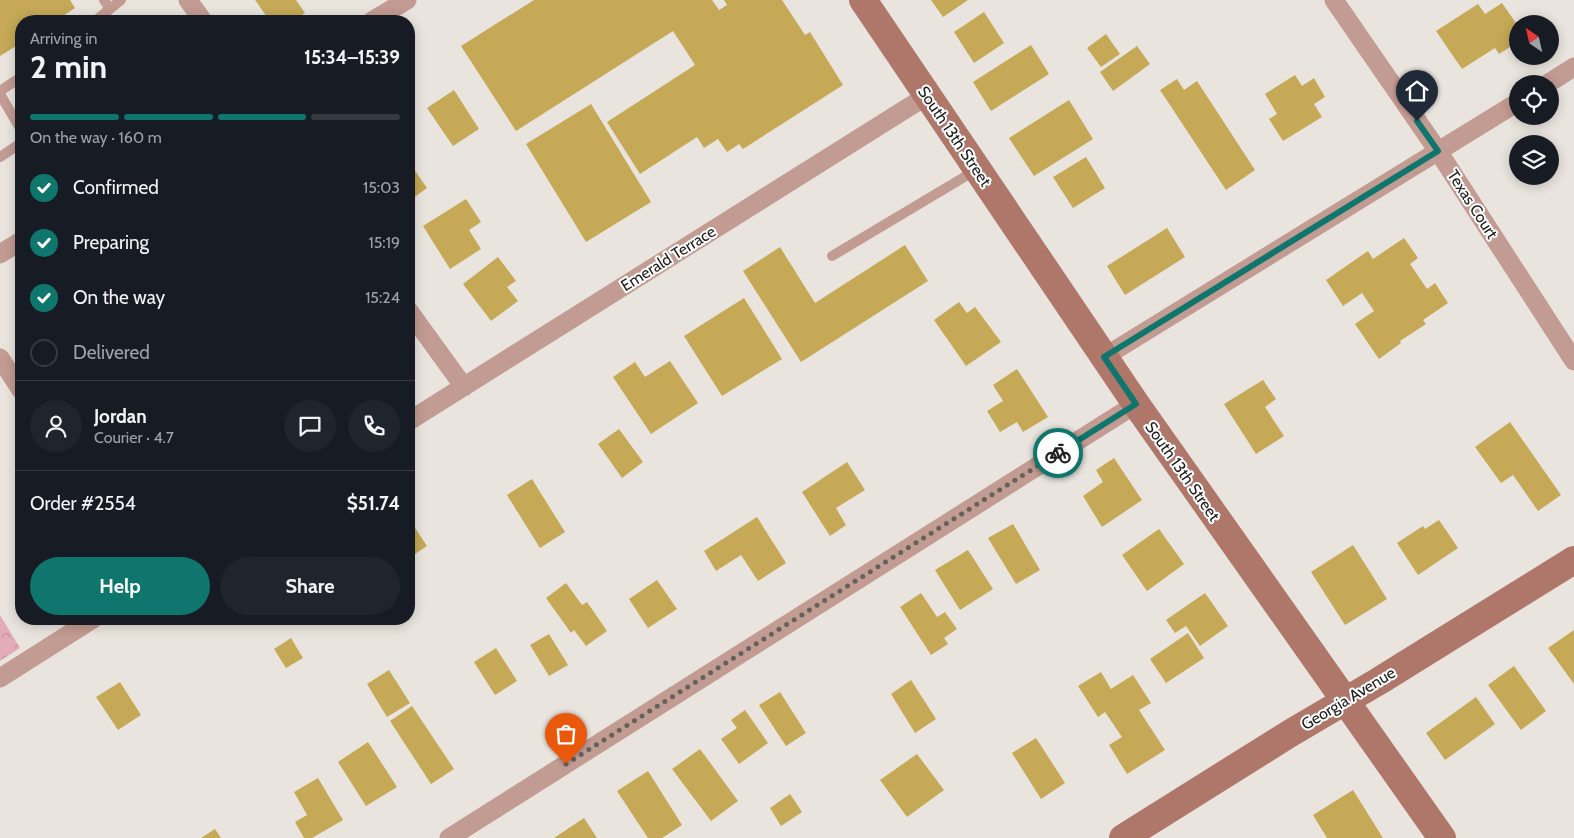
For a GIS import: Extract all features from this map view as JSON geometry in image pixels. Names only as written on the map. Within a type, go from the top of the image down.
[{"type":"street","points":[[188,0],[198,15]]},
{"type":"street","points":[[382,15],[407,0]]},
{"type":"street","name":"South 13th Street","points":[[863,0],[1136,404],[1442,838]]},
{"type":"street","name":"Texas Court","points":[[1334,0],[1438,151],[1574,361]]},
{"type":"street","points":[[1559,76],[1574,67]]},
{"type":"street","name":"Emerald Terrace","points":[[415,417],[928,95]]},
{"type":"street","points":[[1104,357],[1509,108]]},
{"type":"street","points":[[0,254],[15,245]]},
{"type":"street","points":[[415,318],[464,387]]},
{"type":"street","points":[[0,358],[15,381]]},
{"type":"street","points":[[449,838],[1136,404]]},
{"type":"street","name":"Georgia Avenue","points":[[1123,838],[1574,560]]},
{"type":"street","points":[[0,678],[84,625]]},
{"type":"lane","points":[[104,0],[110,9]]},
{"type":"lane","points":[[102,15],[121,0]]},
{"type":"lane","points":[[15,81],[0,92],[15,119]]},
{"type":"lane","points":[[0,157],[15,146]]},
{"type":"lane","points":[[832,256],[977,170]]},
{"type":"green space","points":[[0,615],[20,648],[0,661]]},
{"type":"building","points":[[0,0],[70,0],[75,8],[64,15],[15,15],[15,47],[0,56]]},
{"type":"building","points":[[255,0],[296,0],[305,13],[302,15],[266,15]]},
{"type":"building","points":[[534,0],[712,0],[719,10],[727,5],[724,0],[782,0],[805,35],[810,32],[843,85],[743,149],[739,144],[727,152],[718,139],[704,148],[697,137],[640,174],[607,122],[695,65],[673,31],[516,131],[461,46]]},
{"type":"building","points":[[931,0],[968,0],[943,17]]},
{"type":"building","points":[[1502,3],[1510,15],[1509,48],[1499,54],[1495,48],[1462,69],[1436,31],[1478,4],[1485,14]]},
{"type":"building","points":[[984,12],[1004,43],[974,63],[954,32]]},
{"type":"building","points":[[1106,34],[1120,54],[1101,67],[1087,48]]},
{"type":"building","points":[[1031,45],[1049,74],[991,111],[973,82]]},
{"type":"building","points":[[1137,46],[1150,64],[1113,91],[1100,72]]},
{"type":"building","points":[[1295,75],[1302,86],[1314,78],[1325,97],[1314,104],[1322,117],[1283,141],[1269,119],[1277,114],[1265,94]]},
{"type":"building","points":[[1177,79],[1184,90],[1197,81],[1255,170],[1226,190],[1160,90]]},
{"type":"building","points":[[454,90],[479,129],[453,146],[427,108]]},
{"type":"building","points":[[1069,100],[1093,139],[1034,176],[1009,138]]},
{"type":"building","points":[[591,104],[651,202],[586,242],[526,144]]},
{"type":"building","points":[[1086,157],[1105,188],[1073,208],[1053,177]]},
{"type":"building","points":[[415,171],[427,188],[415,197]]},
{"type":"building","points":[[466,199],[481,222],[469,230],[481,249],[450,269],[423,226]]},
{"type":"building","points":[[1167,228],[1185,257],[1125,295],[1107,266]]},
{"type":"building","points":[[1404,238],[1418,258],[1410,264],[1427,289],[1435,283],[1448,303],[1423,320],[1426,324],[1400,341],[1401,343],[1379,359],[1355,324],[1374,311],[1362,293],[1343,306],[1326,280],[1368,251],[1373,259]]},
{"type":"building","points":[[905,245],[928,281],[801,362],[743,271],[780,247],[815,303]]},
{"type":"building","points":[[498,257],[516,281],[507,287],[518,301],[491,321],[463,284]]},
{"type":"building","points":[[744,298],[782,359],[722,396],[684,336]]},
{"type":"building","points":[[959,302],[967,313],[975,307],[1001,342],[966,366],[934,320]]},
{"type":"building","points":[[670,361],[698,403],[651,434],[613,377],[635,362],[645,377]]},
{"type":"building","points":[[1017,369],[1048,417],[1023,432],[1017,422],[1000,432],[987,411],[1003,401],[993,385]]},
{"type":"building","points":[[1263,380],[1276,399],[1265,407],[1284,436],[1256,454],[1224,404]]},
{"type":"building","points":[[1510,422],[1561,495],[1538,511],[1513,475],[1501,483],[1475,447]]},
{"type":"building","points":[[619,429],[643,462],[622,478],[598,444]]},
{"type":"building","points":[[1114,458],[1142,500],[1102,527],[1083,496],[1103,482],[1096,470]]},
{"type":"building","points":[[847,462],[865,490],[836,508],[846,525],[830,536],[802,492]]},
{"type":"building","points":[[532,479],[565,532],[540,548],[507,495]]},
{"type":"building","points":[[757,517],[786,563],[758,581],[741,555],[716,571],[704,551]]},
{"type":"building","points":[[1439,520],[1458,548],[1418,575],[1397,543],[1423,526],[1425,529]]},
{"type":"building","points":[[1013,524],[1040,570],[1016,584],[988,538]]},
{"type":"building","points":[[415,528],[427,546],[415,554]]},
{"type":"building","points":[[1159,529],[1184,564],[1147,591],[1122,555]]},
{"type":"building","points":[[1353,545],[1387,599],[1345,625],[1311,572]]},
{"type":"building","points":[[968,550],[993,589],[960,610],[935,570]]},
{"type":"building","points":[[657,580],[677,609],[648,628],[629,599]]},
{"type":"building","points":[[566,583],[582,605],[587,602],[607,631],[586,646],[574,630],[571,633],[546,598]]},
{"type":"building","points":[[921,593],[937,617],[945,612],[957,629],[944,638],[948,644],[931,655],[900,607]]},
{"type":"building","points":[[1205,593],[1228,626],[1200,646],[1186,626],[1175,633],[1166,620]]},
{"type":"building","points":[[1574,630],[1574,684],[1548,648]]},
{"type":"building","points":[[1188,633],[1204,658],[1166,683],[1150,659]]},
{"type":"building","points":[[549,634],[568,665],[549,676],[530,645]]},
{"type":"building","points":[[291,638],[303,658],[286,668],[274,649]]},
{"type":"building","points":[[496,648],[517,681],[495,695],[474,662]]},
{"type":"building","points":[[1514,666],[1546,711],[1521,730],[1488,685]]},
{"type":"building","points":[[389,670],[410,703],[387,717],[367,684]]},
{"type":"building","points":[[1101,672],[1111,689],[1133,675],[1151,703],[1139,710],[1165,750],[1127,774],[1109,745],[1122,737],[1105,712],[1098,717],[1078,686]]},
{"type":"building","points":[[911,680],[936,719],[915,733],[891,694]]},
{"type":"building","points":[[120,682],[141,715],[118,730],[96,697]]},
{"type":"building","points":[[780,692],[806,733],[786,746],[759,705]]},
{"type":"building","points":[[1476,697],[1495,724],[1445,760],[1426,733]]},
{"type":"building","points":[[412,706],[454,769],[431,784],[390,721]]},
{"type":"building","points":[[745,710],[768,743],[739,764],[721,739],[737,728],[731,720]]},
{"type":"building","points":[[1036,738],[1065,783],[1041,799],[1012,753]]},
{"type":"building","points":[[368,742],[397,787],[366,806],[338,762]]},
{"type":"building","points":[[700,749],[738,801],[711,821],[672,769]]},
{"type":"building","points":[[917,754],[944,790],[907,817],[880,780]]},
{"type":"building","points":[[648,771],[682,825],[662,838],[648,838],[617,791]]},
{"type":"building","points":[[318,778],[343,820],[312,838],[304,838],[295,822],[307,815],[294,792]]},
{"type":"building","points":[[1353,790],[1383,838],[1327,838],[1313,815]]},
{"type":"building","points":[[790,794],[802,812],[781,826],[770,808]]},
{"type":"building","points":[[584,818],[597,838],[554,838]]},
{"type":"building","points":[[215,829],[221,838],[201,838]]},
{"type":"way so far","points":[[566,764],[1058,453]]},
{"type":"route","points":[[1058,453],[1136,404],[1104,357],[1438,151],[1417,121]]}]
